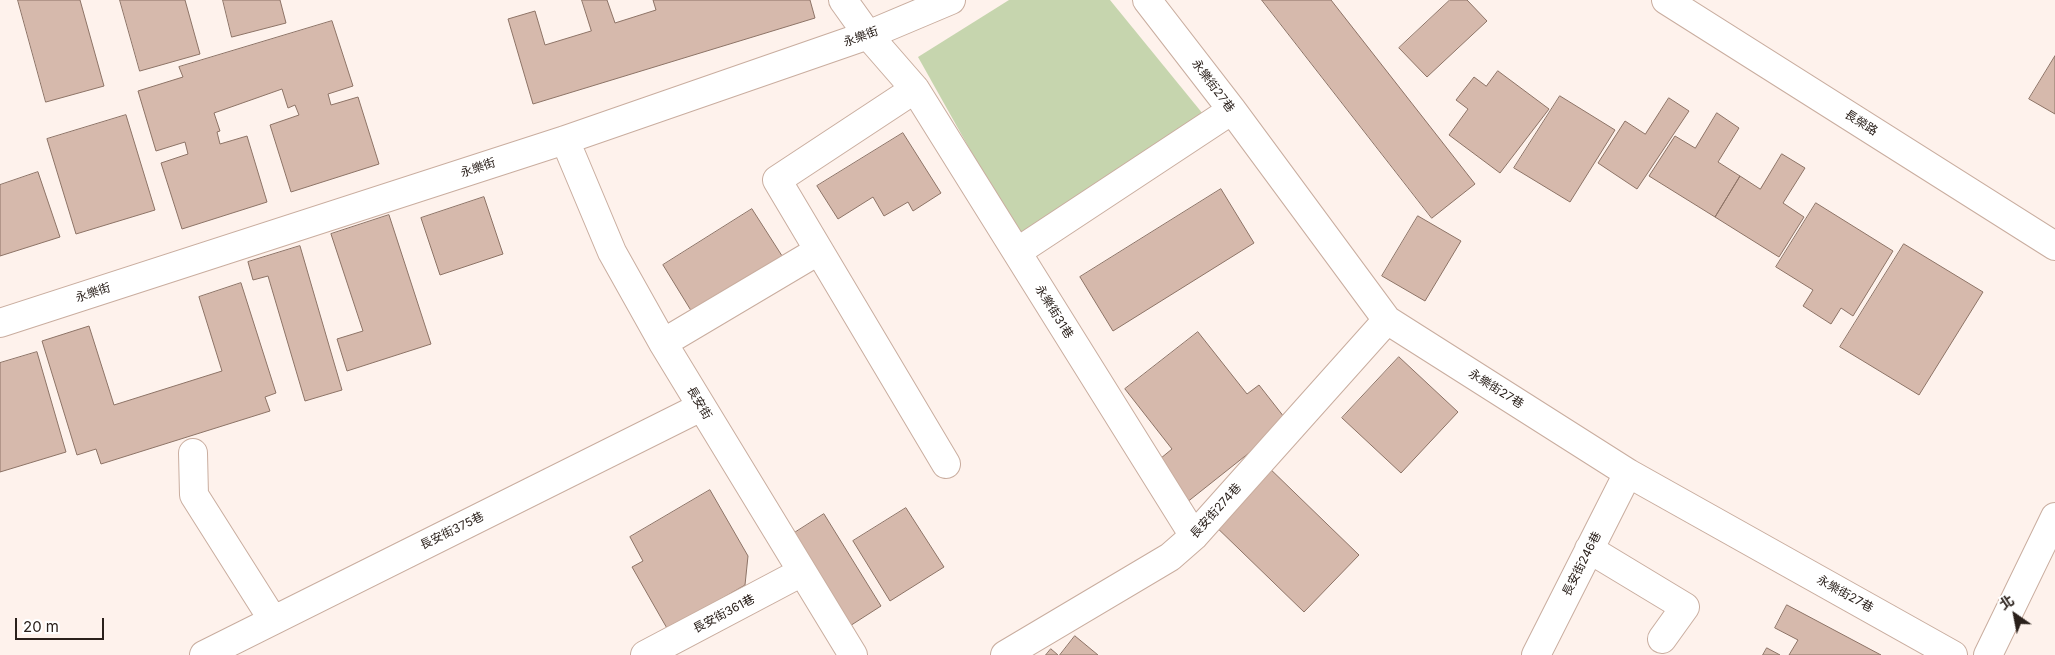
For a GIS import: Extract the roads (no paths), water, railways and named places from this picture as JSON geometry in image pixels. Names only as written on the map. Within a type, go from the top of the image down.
[{"type":"street","name":"永樂街31巷","points":[[843,0],[868,35],[915,89],[1194,536]]},
{"type":"street","name":"永樂街","points":[[0,323],[565,140],[868,35],[951,0]]},
{"type":"street","name":"永樂街27巷","points":[[1147,0],[1232,110],[1387,320],[1628,473],[1953,655]]},
{"type":"street","name":"長榮路","points":[[1666,0],[2055,246]]},
{"type":"street","points":[[915,89],[777,180],[946,464]]},
{"type":"street","points":[[1017,252],[1232,110]]},
{"type":"street","name":"長安街","points":[[565,140],[612,252],[663,343],[854,655]]},
{"type":"street","points":[[663,343],[818,251]]},
{"type":"street","name":"長安街274巷","points":[[1005,655],[1170,558],[1194,536],[1387,320]]},
{"type":"street","name":"長安街375巷","points":[[204,655],[701,407]]},
{"type":"street","points":[[193,453],[194,495],[273,620]]},
{"type":"street","name":"長安街246巷","points":[[1536,655],[1628,473]]},
{"type":"street","points":[[1988,655],[2055,517]]},
{"type":"street","points":[[1589,549],[1685,607],[1662,639]]},
{"type":"street","name":"長安街361巷","points":[[645,655],[802,572]]}]
